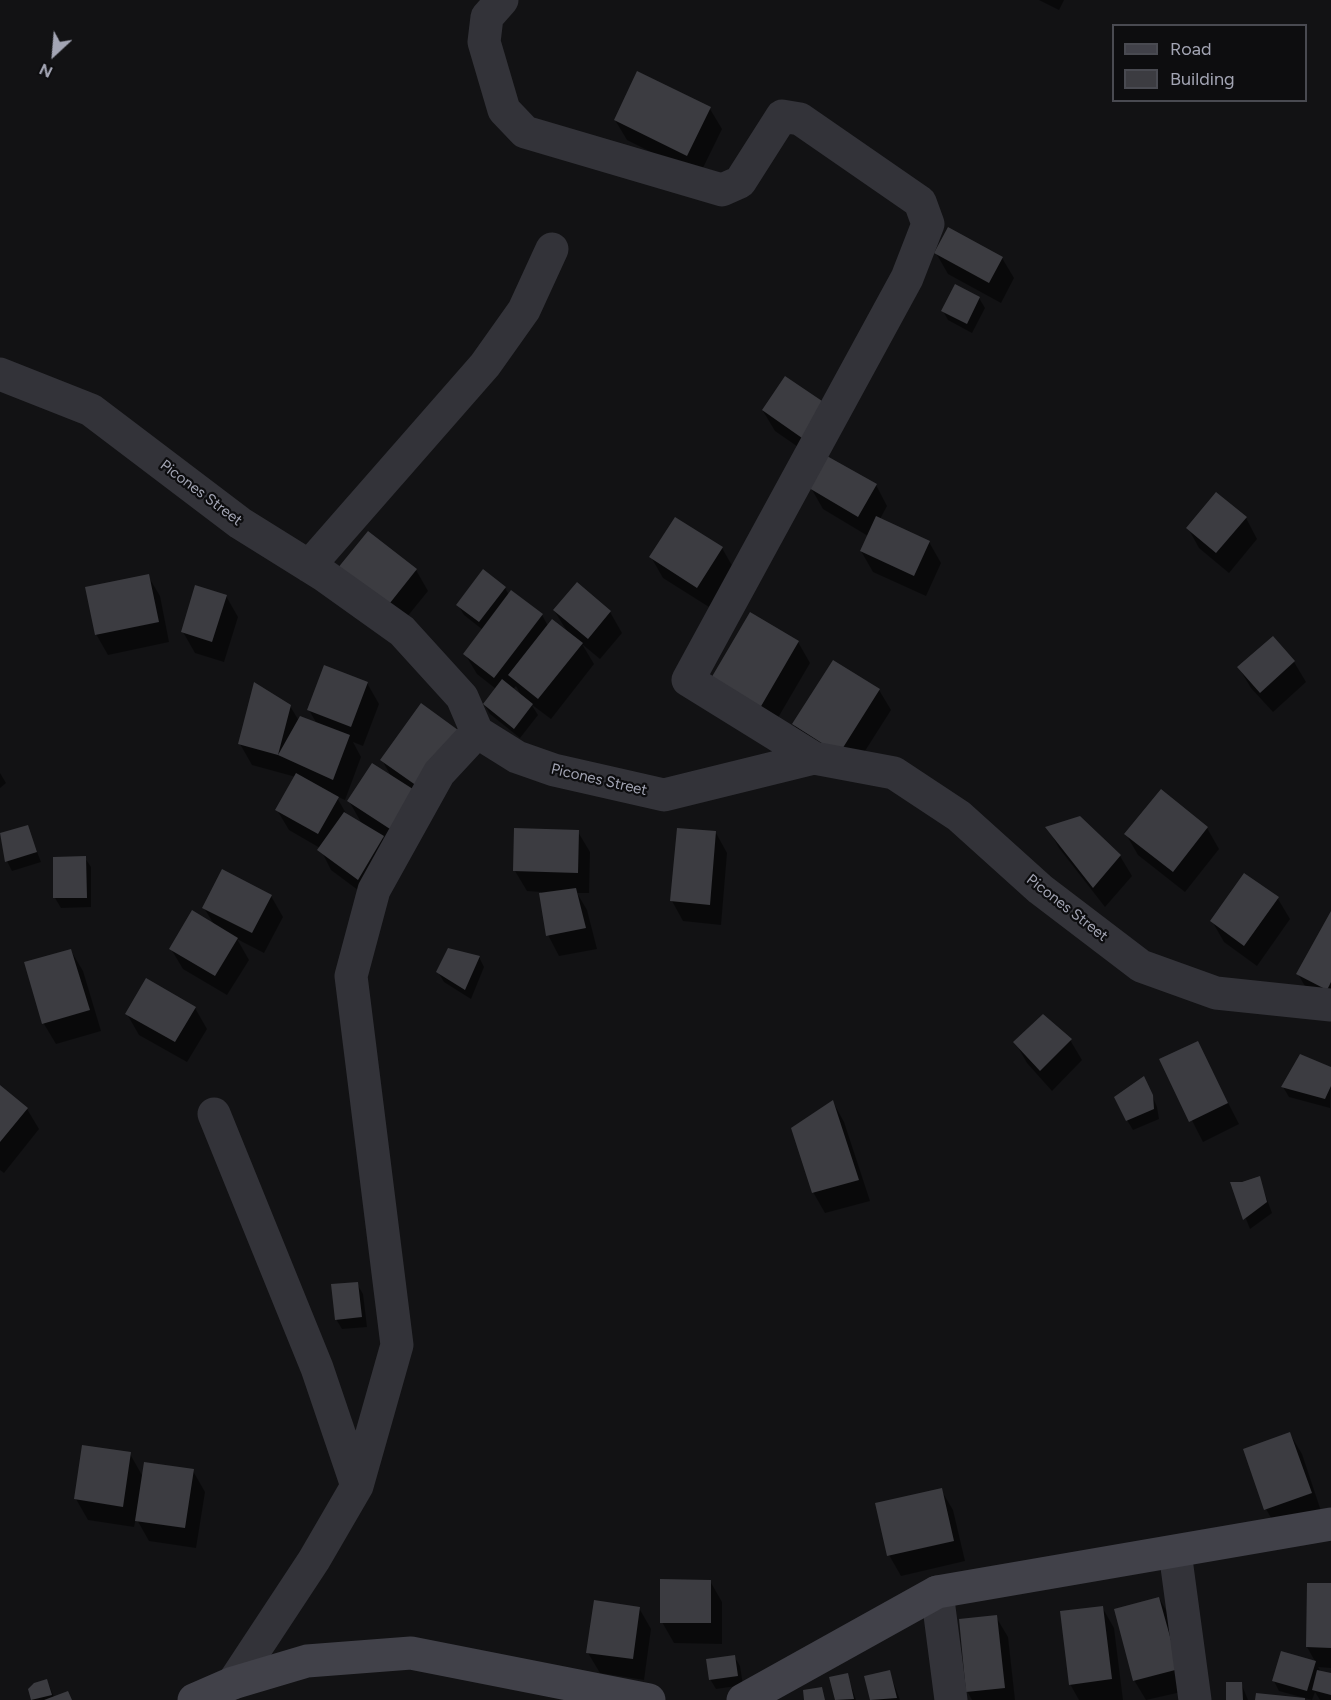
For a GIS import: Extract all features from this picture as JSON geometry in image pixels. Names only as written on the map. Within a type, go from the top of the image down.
[{"type":"street","points":[[502,0],[487,16],[484,42],[504,110],[525,132],[722,190],[740,182],[782,116],[800,119],[920,202],[928,224],[907,278],[688,680],[814,758]]},
{"type":"street","points":[[309,566],[485,365],[524,310],[552,249]]},
{"type":"street","name":"Picones Street","points":[[0,375],[91,410],[240,523],[309,566],[402,631],[462,697],[477,732],[517,757],[554,770],[664,795],[814,758],[894,773],[959,816],[1040,889],[1142,966],[1216,993],[1331,1005]]},
{"type":"street","points":[[233,1683],[314,1560],[357,1486],[396,1345],[351,976],[374,890],[439,773],[477,732]]},
{"type":"street","points":[[214,1114],[317,1368],[357,1486]]},
{"type":"street","points":[[743,1700],[937,1592],[1331,1524]]},
{"type":"street","points":[[1175,1552],[1195,1700]]},
{"type":"street","points":[[937,1592],[951,1700]]},
{"type":"street","points":[[194,1700],[233,1683],[307,1661],[411,1653],[649,1700]]},
{"type":"building","points":[[637,71],[711,107],[687,156],[614,120]]},
{"type":"building","points":[[948,227],[1003,257],[989,283],[934,253]]},
{"type":"building","points":[[955,284],[980,297],[967,324],[941,311]]},
{"type":"building","points":[[785,376],[825,403],[802,438],[762,410]]},
{"type":"building","points":[[827,456],[877,484],[858,517],[809,488]]},
{"type":"building","points":[[1216,492],[1247,517],[1216,553],[1186,528]]},
{"type":"building","points":[[876,516],[930,541],[914,576],[860,551]]},
{"type":"building","points":[[675,517],[723,547],[697,588],[649,557]]},
{"type":"building","points":[[368,531],[417,569],[386,608],[337,569]]},
{"type":"building","points":[[483,569],[506,587],[479,622],[456,605]]},
{"type":"building","points":[[149,574],[159,622],[95,635],[85,587]]},
{"type":"building","points":[[577,582],[611,611],[588,639],[553,610]]},
{"type":"building","points":[[195,585],[227,595],[212,642],[181,632]]},
{"type":"building","points":[[511,590],[543,614],[494,678],[463,654]]},
{"type":"building","points":[[750,612],[799,641],[760,708],[710,680]]},
{"type":"building","points":[[552,619],[583,643],[538,699],[508,675]]},
{"type":"building","points":[[1273,636],[1295,661],[1260,693],[1237,667]]},
{"type":"building","points":[[833,660],[880,689],[839,754],[792,724]]},
{"type":"building","points":[[324,665],[368,682],[351,727],[307,710]]},
{"type":"building","points":[[502,679],[533,704],[514,729],[483,704]]},
{"type":"building","points":[[254,682],[291,705],[278,755],[238,744]]},
{"type":"building","points":[[421,703],[458,730],[417,786],[380,760]]},
{"type":"building","points":[[300,716],[350,735],[333,780],[278,755]]},
{"type":"building","points":[[372,763],[416,791],[390,829],[347,801]]},
{"type":"building","points":[[296,773],[339,797],[318,834],[275,810]]},
{"type":"building","points":[[1161,789],[1208,827],[1173,872],[1124,834]]},
{"type":"building","points":[[344,812],[384,836],[358,880],[317,850]]},
{"type":"building","points":[[1080,816],[1121,855],[1093,888],[1045,827]]},
{"type":"building","points":[[28,825],[37,852],[5,862],[0,833]]},
{"type":"building","points":[[514,828],[579,830],[578,873],[513,871]]},
{"type":"building","points":[[677,828],[716,831],[710,905],[670,901]]},
{"type":"building","points":[[86,856],[87,898],[53,898],[53,857]]},
{"type":"building","points":[[222,869],[272,895],[252,933],[202,908]]},
{"type":"building","points":[[1244,873],[1279,897],[1244,946],[1210,921]]},
{"type":"building","points":[[576,888],[586,928],[546,936],[539,893]]},
{"type":"building","points":[[192,910],[238,938],[215,976],[169,949]]},
{"type":"building","points":[[1331,911],[1331,982],[1327,990],[1296,974]]},
{"type":"building","points":[[448,948],[480,956],[465,990],[436,972]]},
{"type":"building","points":[[71,949],[90,1010],[42,1024],[24,962]]},
{"type":"building","points":[[146,978],[196,1007],[175,1042],[125,1014]]},
{"type":"building","points":[[1043,1014],[1072,1039],[1040,1071],[1013,1042]]},
{"type":"building","points":[[1198,1041],[1228,1103],[1189,1122],[1159,1059]]},
{"type":"building","points":[[1300,1054],[1331,1067],[1331,1086],[1325,1099],[1281,1087]]},
{"type":"building","points":[[1144,1076],[1153,1095],[1154,1109],[1126,1121],[1114,1097]]},
{"type":"building","points":[[0,1085],[28,1108],[0,1142]]},
{"type":"building","points":[[833,1100],[859,1180],[812,1193],[791,1128]]},
{"type":"building","points":[[1260,1176],[1267,1202],[1243,1220],[1230,1182],[1242,1182]]},
{"type":"building","points":[[358,1282],[362,1317],[335,1320],[331,1284]]},
{"type":"building","points":[[1290,1432],[1312,1493],[1264,1510],[1243,1449]]},
{"type":"building","points":[[82,1445],[131,1452],[123,1507],[74,1499]]},
{"type":"building","points":[[144,1462],[194,1469],[185,1528],[135,1521]]},
{"type":"building","points":[[942,1488],[954,1541],[887,1556],[875,1503]]},
{"type":"building","points":[[660,1579],[711,1580],[711,1623],[660,1623]]},
{"type":"building","points":[[1307,1583],[1331,1583],[1331,1648],[1306,1647]]},
{"type":"building","points":[[1159,1597],[1179,1669],[1133,1681],[1114,1609]]},
{"type":"building","points":[[594,1600],[640,1607],[633,1659],[586,1653]]},
{"type":"building","points":[[1103,1606],[1112,1679],[1069,1685],[1060,1611]]},
{"type":"building","points":[[997,1615],[1005,1688],[966,1692],[959,1619]]},
{"type":"building","points":[[1281,1651],[1316,1661],[1307,1691],[1272,1681]]},
{"type":"building","points":[[735,1655],[738,1676],[709,1680],[706,1659]]},
{"type":"building","points":[[890,1670],[897,1698],[870,1700],[864,1676]]},
{"type":"building","points":[[1317,1670],[1331,1673],[1331,1695],[1312,1690]]},
{"type":"building","points":[[848,1673],[854,1699],[835,1700],[829,1677]]},
{"type":"building","points":[[47,1679],[52,1695],[31,1700],[28,1689],[34,1683]]},
{"type":"building","points":[[1226,1682],[1242,1682],[1243,1700],[1226,1700]]},
{"type":"building","points":[[822,1687],[825,1700],[804,1700],[803,1690]]},
{"type":"building","points":[[68,1691],[72,1700],[44,1700]]},
{"type":"building","points":[[1256,1693],[1305,1698],[1305,1700],[1255,1700]]}]
